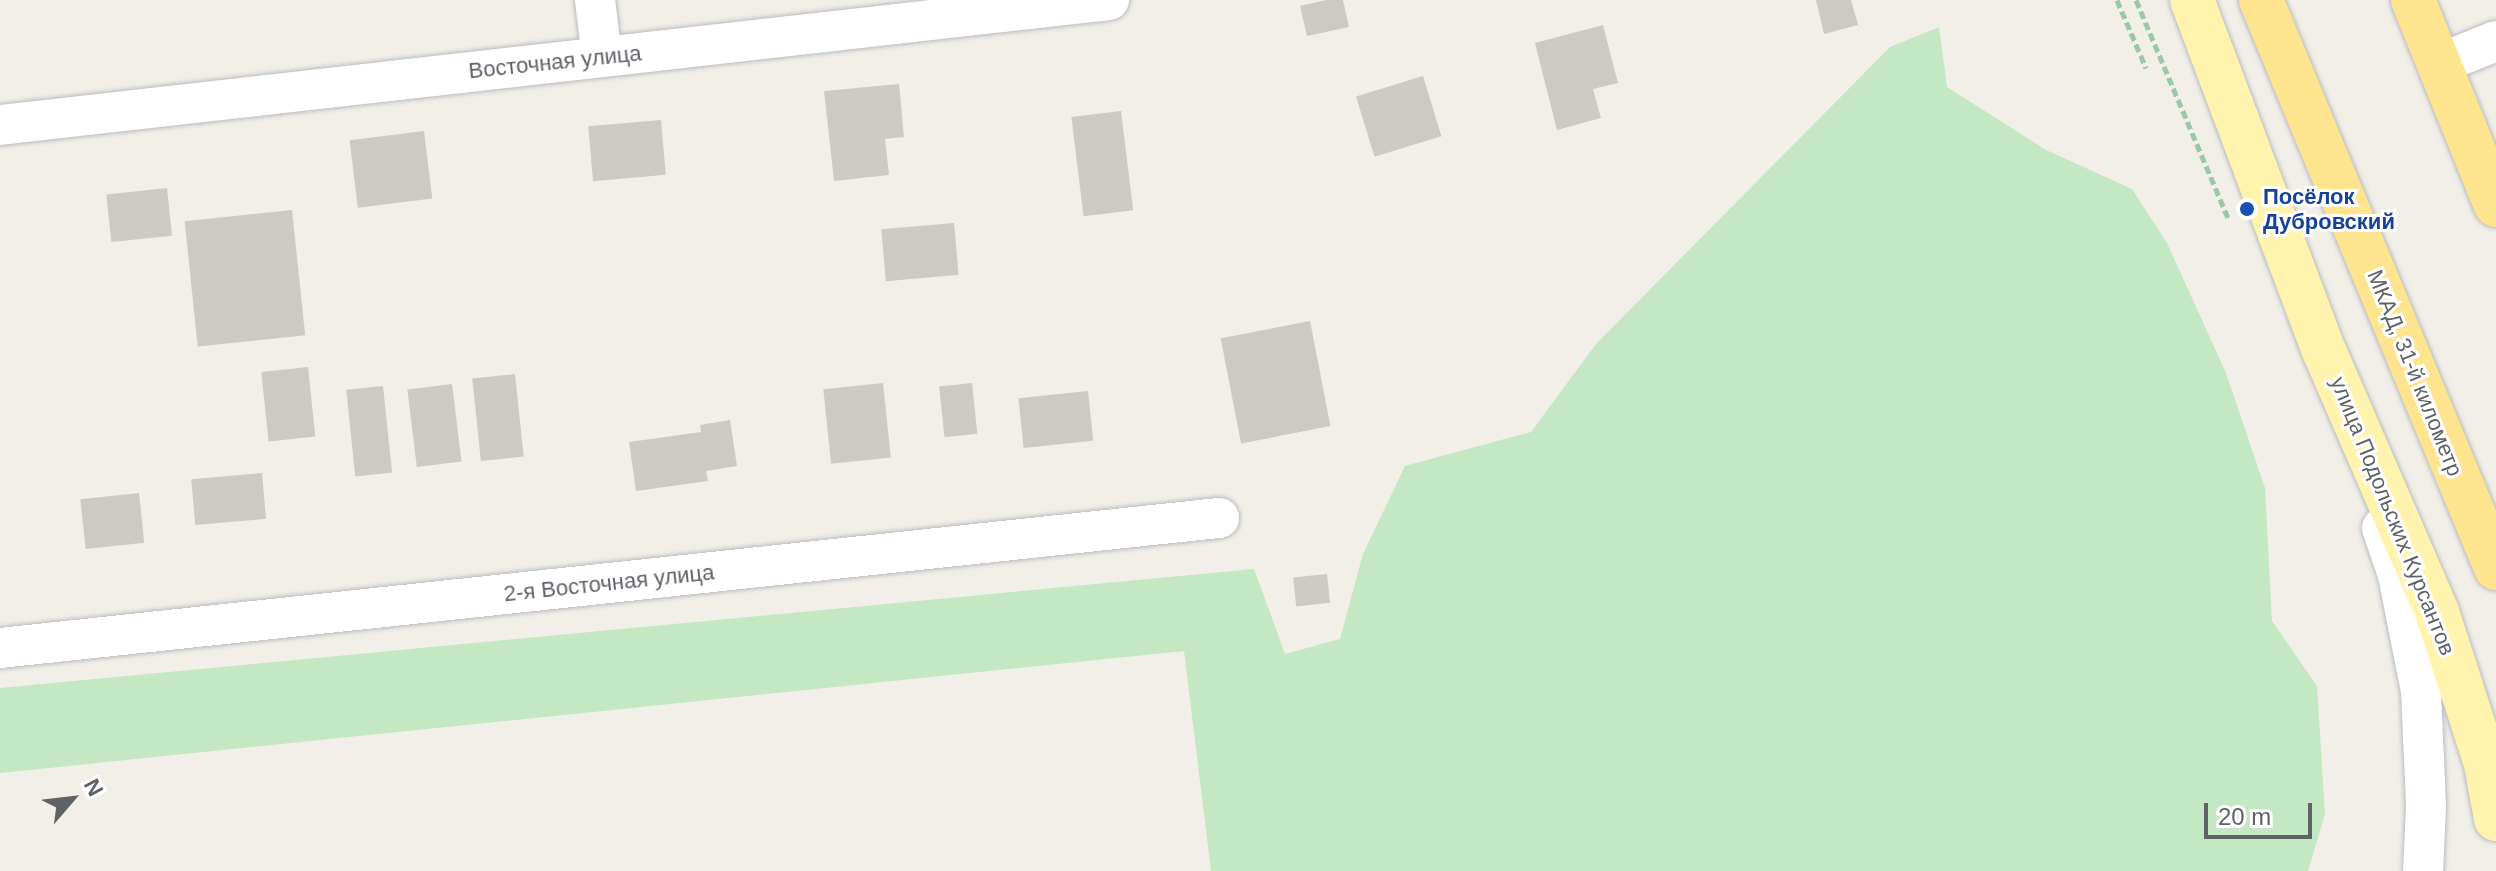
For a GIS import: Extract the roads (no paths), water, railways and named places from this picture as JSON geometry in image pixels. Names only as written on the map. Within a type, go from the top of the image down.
[{"type":"highway","name":"МКАД, 31-й километр","points":[[2261,0],[2496,568]]},
{"type":"highway","points":[[2413,0],[2496,205]]},
{"type":"main road","name":"улица Подольских Курсантов","points":[[2192,0],[2325,353],[2437,612],[2486,764],[2496,819]]},
{"type":"street","points":[[595,0],[602,57]]},
{"type":"street","name":"Восточная улица","points":[[0,125],[1109,0]]},
{"type":"street","points":[[2439,64],[2496,41]]},
{"type":"street","points":[[2325,353],[2398,575],[2421,691],[2426,806],[2423,871]]},
{"type":"street","name":"2-я Восточная улица","points":[[0,648],[1219,518]]},
{"type":"place","name":"Посёлок Дубровский","points":[[2247,209]]}]
